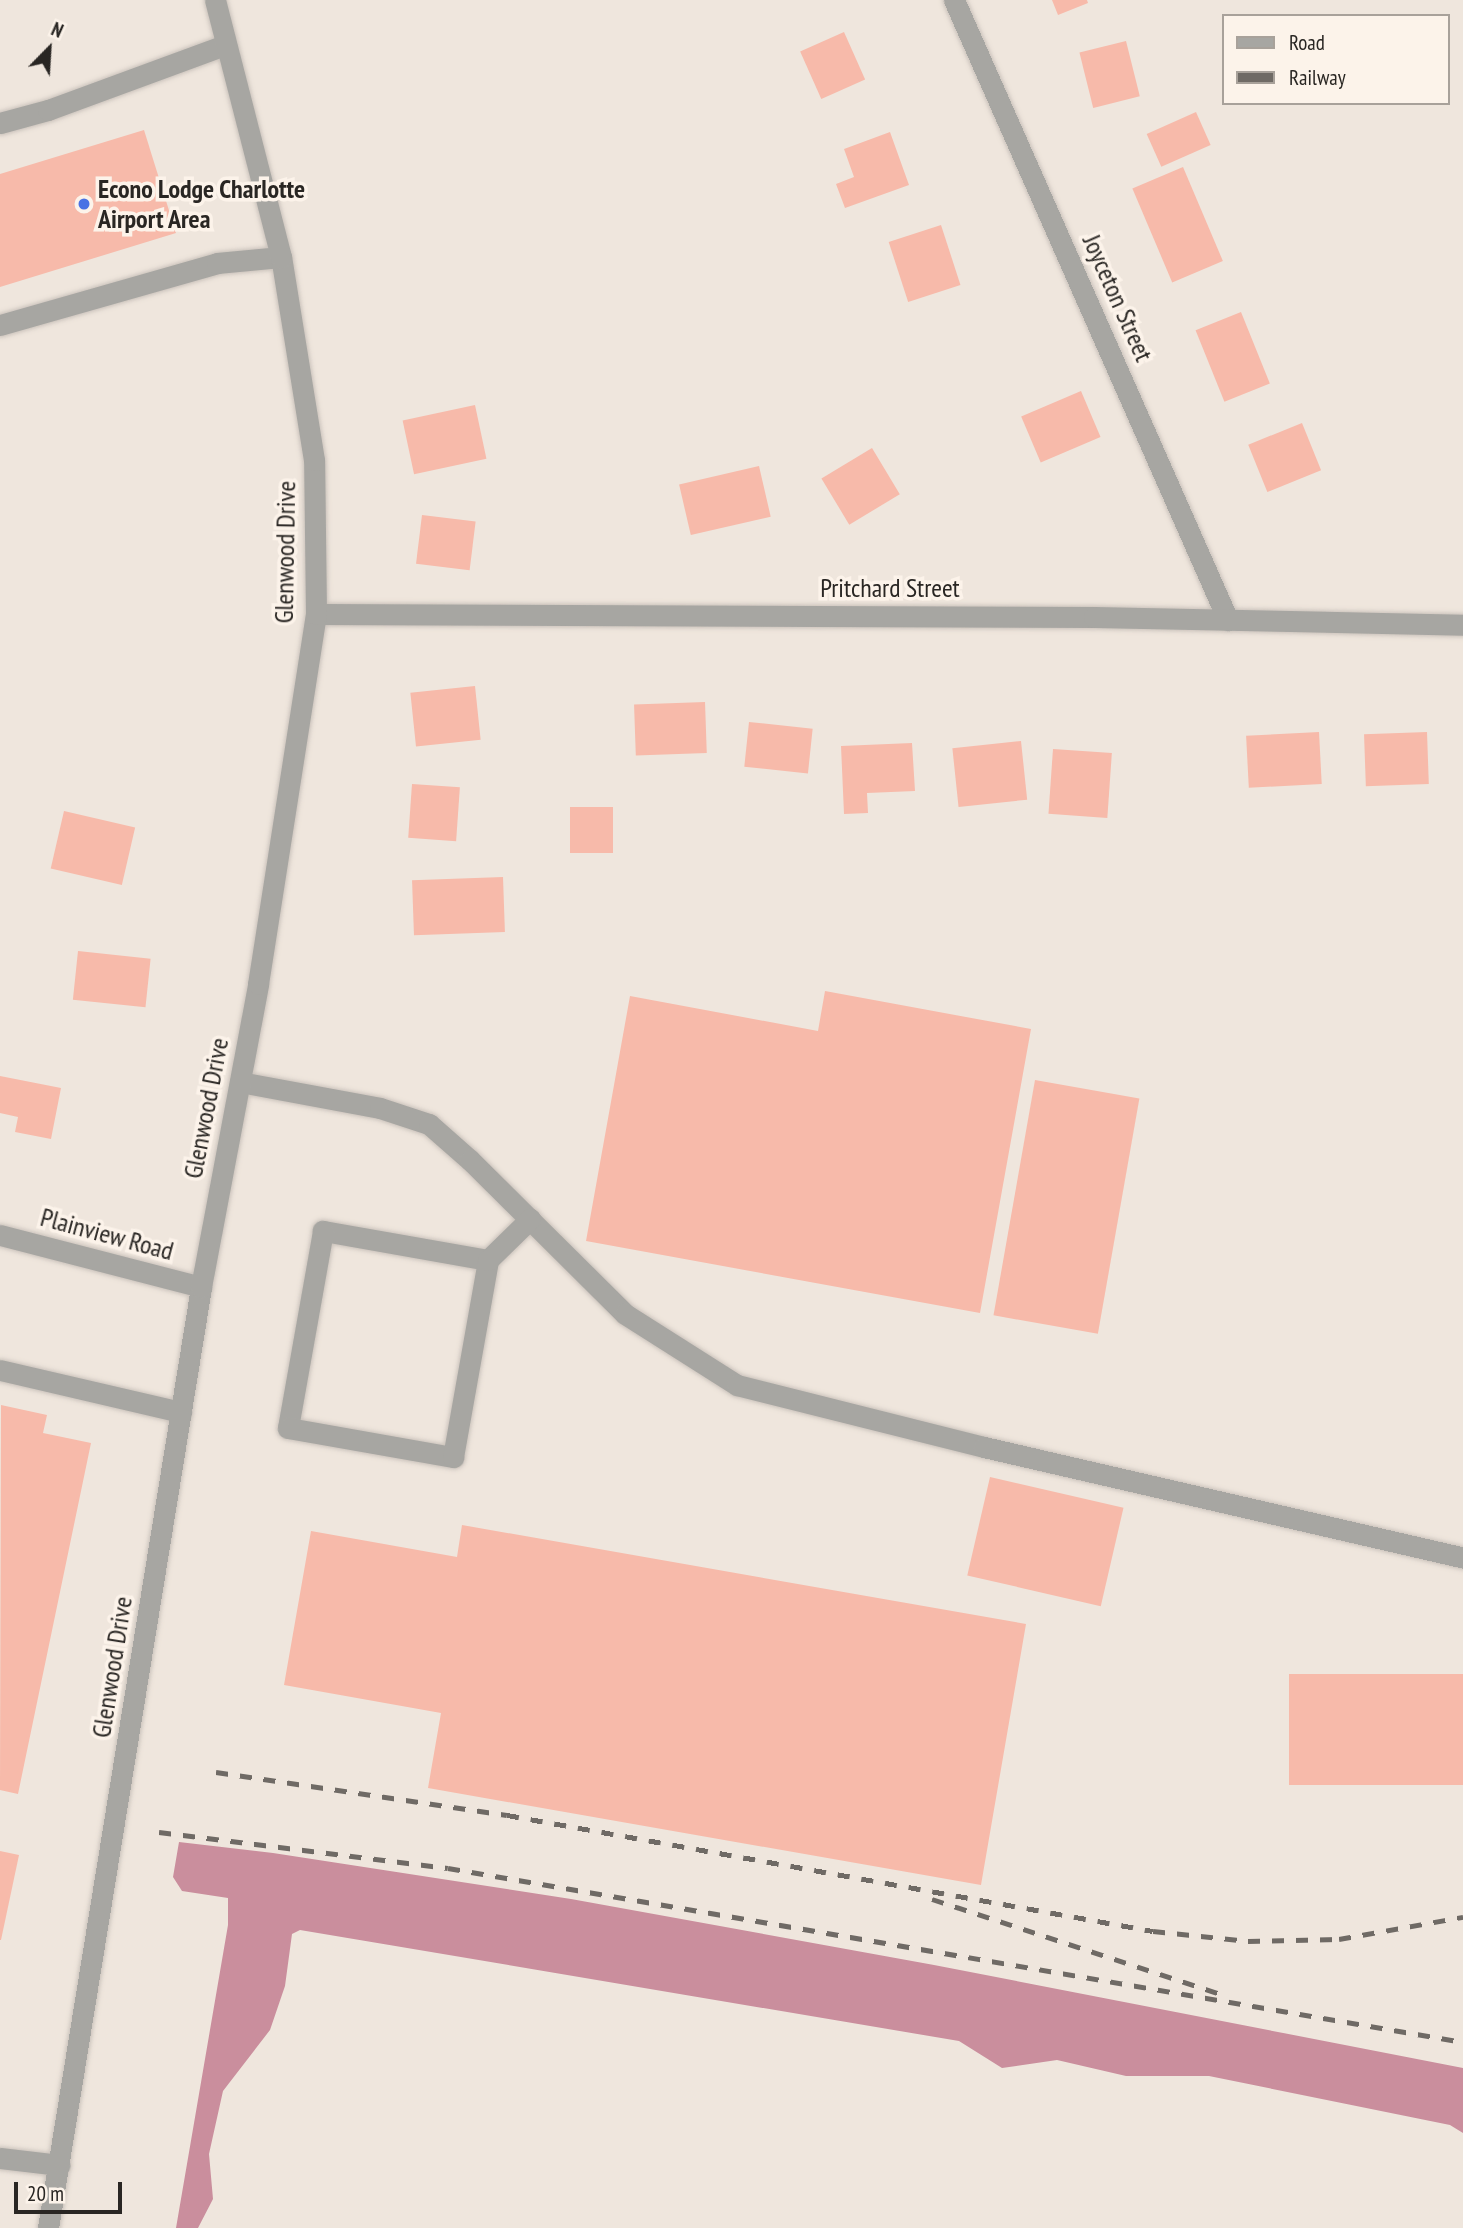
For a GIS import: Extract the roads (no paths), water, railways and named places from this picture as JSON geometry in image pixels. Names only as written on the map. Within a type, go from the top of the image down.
[{"type":"street","name":"Glenwood Drive","points":[[48,2228],[201,1287],[258,984],[316,614],[314,460],[281,257],[215,0]]},
{"type":"street","name":"Joyceton Street","points":[[954,0],[1228,620]]},
{"type":"street","points":[[0,123],[48,110],[225,45]]},
{"type":"street","points":[[0,325],[216,263],[281,257]]},
{"type":"street","name":"Pritchard Street","points":[[316,614],[1228,620],[1463,625]]},
{"type":"street","points":[[240,1082],[380,1108],[429,1124],[625,1314],[737,1385],[984,1447],[1463,1558]]},
{"type":"street","points":[[488,1260],[323,1231],[289,1428],[453,1457],[488,1260],[530,1219]]},
{"type":"street","name":"Plainview Road","points":[[0,1235],[201,1287]]},
{"type":"street","points":[[0,1370],[181,1412]]},
{"type":"street","points":[[0,2158],[60,2165]]},
{"type":"railway","points":[[216,1772],[507,1815],[1153,1931],[1248,1941],[1339,1939],[1463,1917]]},
{"type":"railway","points":[[159,1832],[448,1868],[1463,2042]]},
{"type":"railway","points":[[932,1899],[1218,1993]]},
{"type":"place","name":"Econo Lodge Charlotte Airport Area","points":[[84,204]]}]
